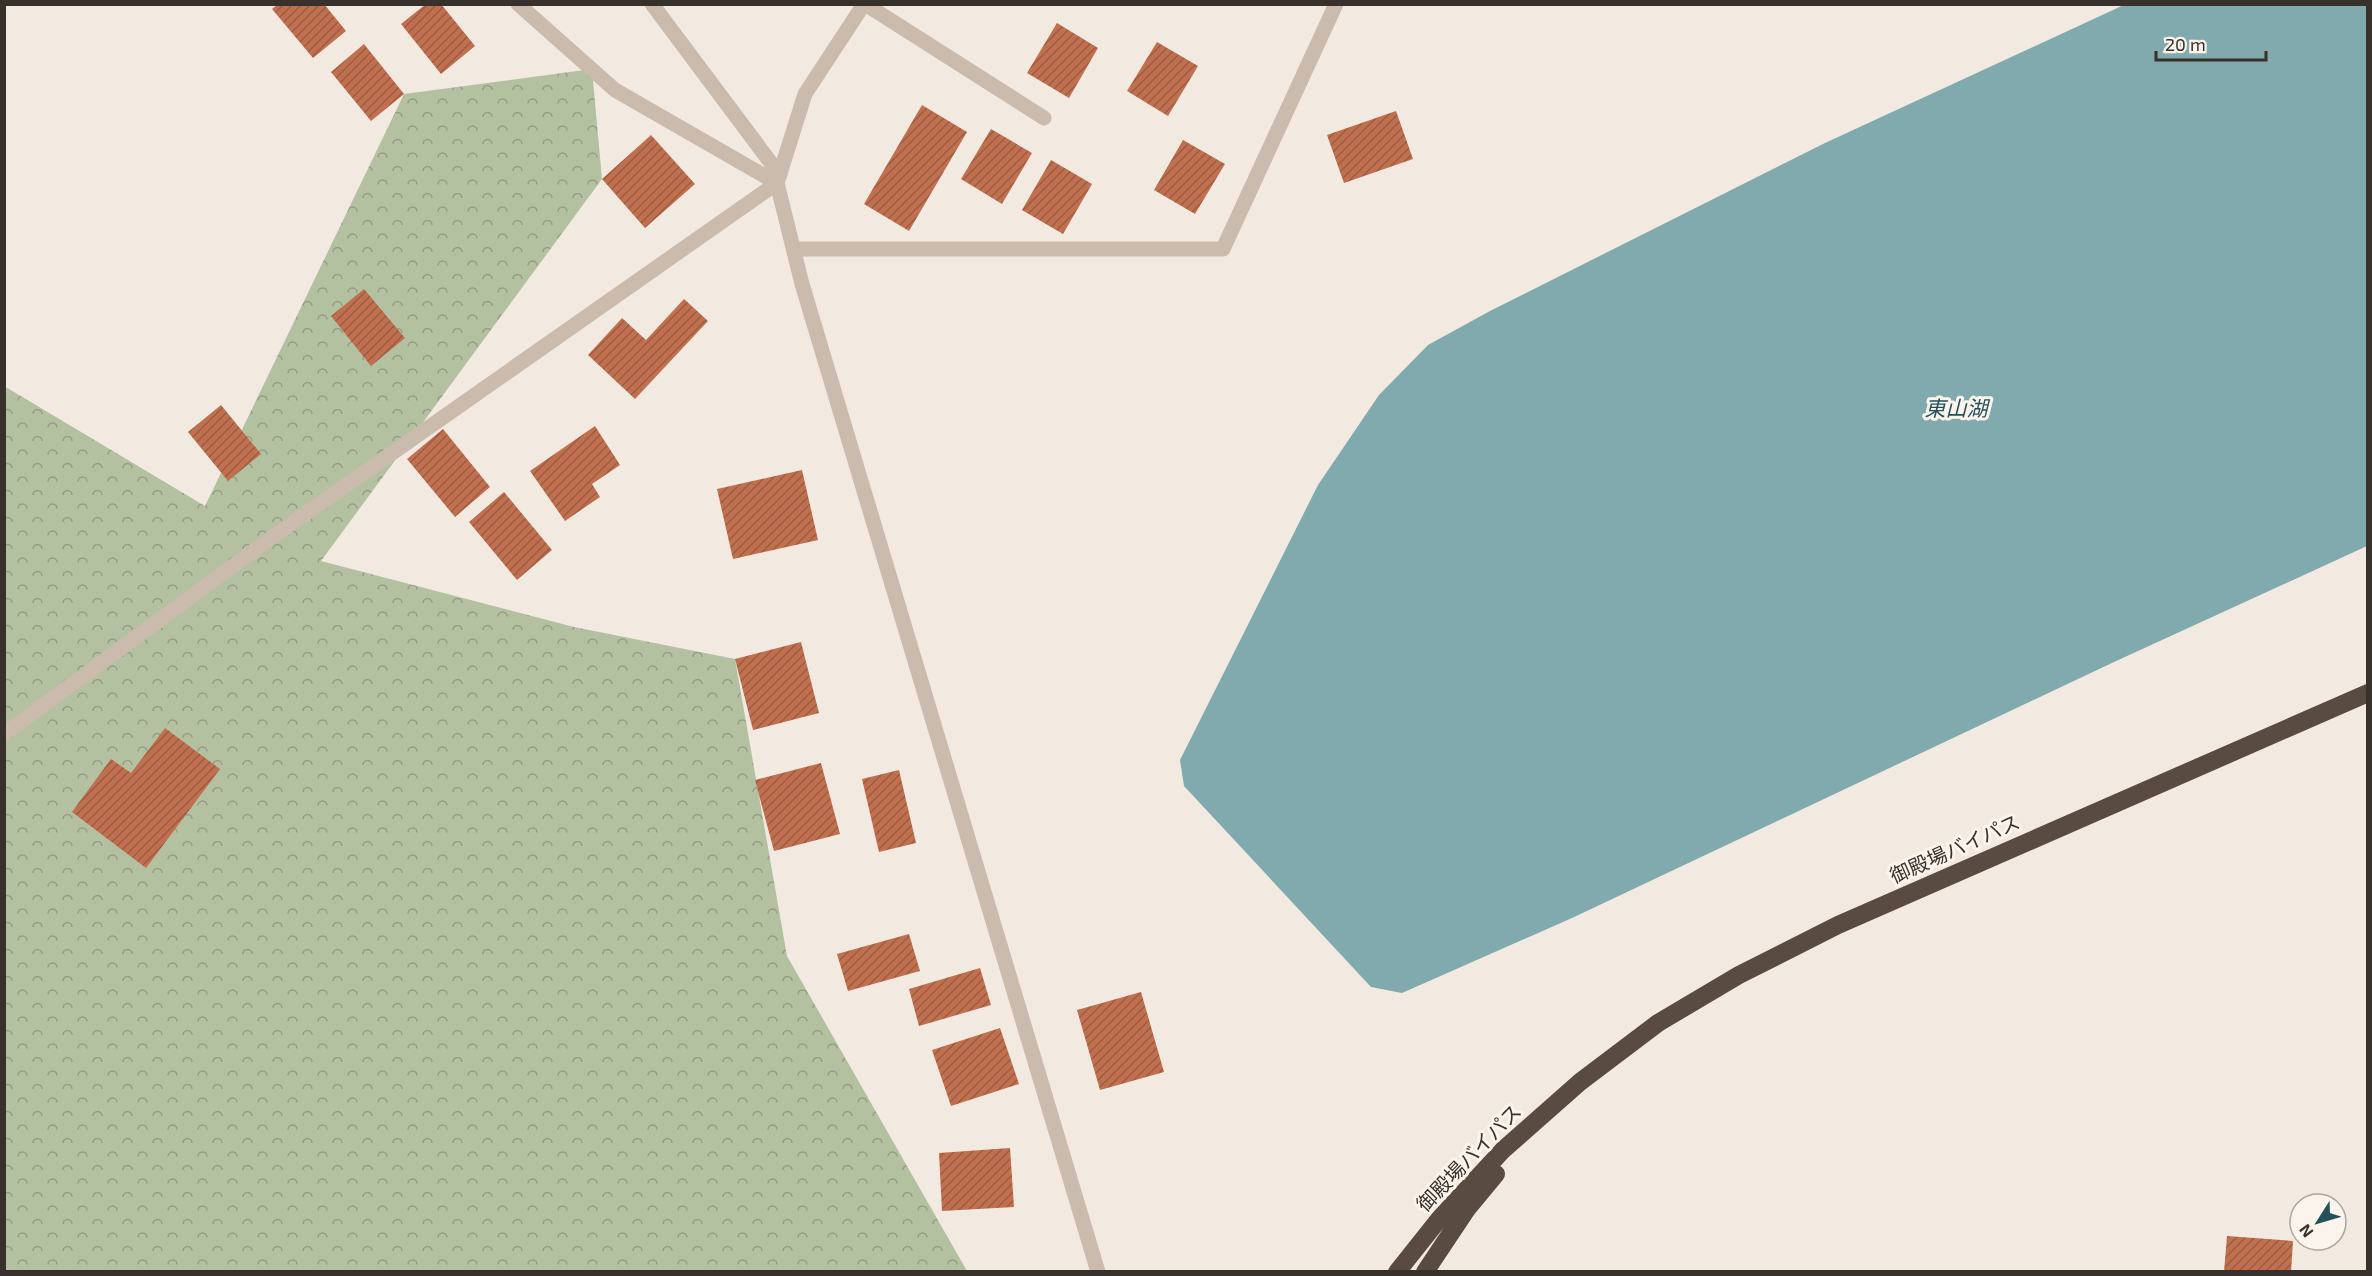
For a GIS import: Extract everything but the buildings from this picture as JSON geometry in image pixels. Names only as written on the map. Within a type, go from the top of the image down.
[{"type":"highway","name":"御殿場バイパス","points":[[1396,1272],[1440,1218],[1503,1150],[1580,1082],[1658,1023],[1738,975],[1838,925],[2367,693]]},
{"type":"highway","name":"御殿場バイパス","points":[[1425,1272],[1467,1209],[1514,1152],[1580,1082]]},
{"type":"street","points":[[519,4],[615,90],[778,179]]},
{"type":"street","points":[[652,4],[778,179],[802,284],[1098,1272]]},
{"type":"street","points":[[4,734],[271,538],[778,179],[805,94],[864,4],[1044,118]]},
{"type":"street","points":[[794,249],[1223,249],[1336,4]]},
{"type":"green space","points":[[592,69],[602,179],[321,561],[574,627],[735,659],[787,956],[967,1271],[5,1271],[4,386],[205,506],[404,94]]},
{"type":"water","name":"東山湖","points":[[2126,4],[2367,5],[2367,546],[2114,662],[1572,918],[1402,993],[1371,987],[1184,786],[1180,760],[1318,485],[1379,395],[1428,345],[1490,311],[1825,143]]}]
